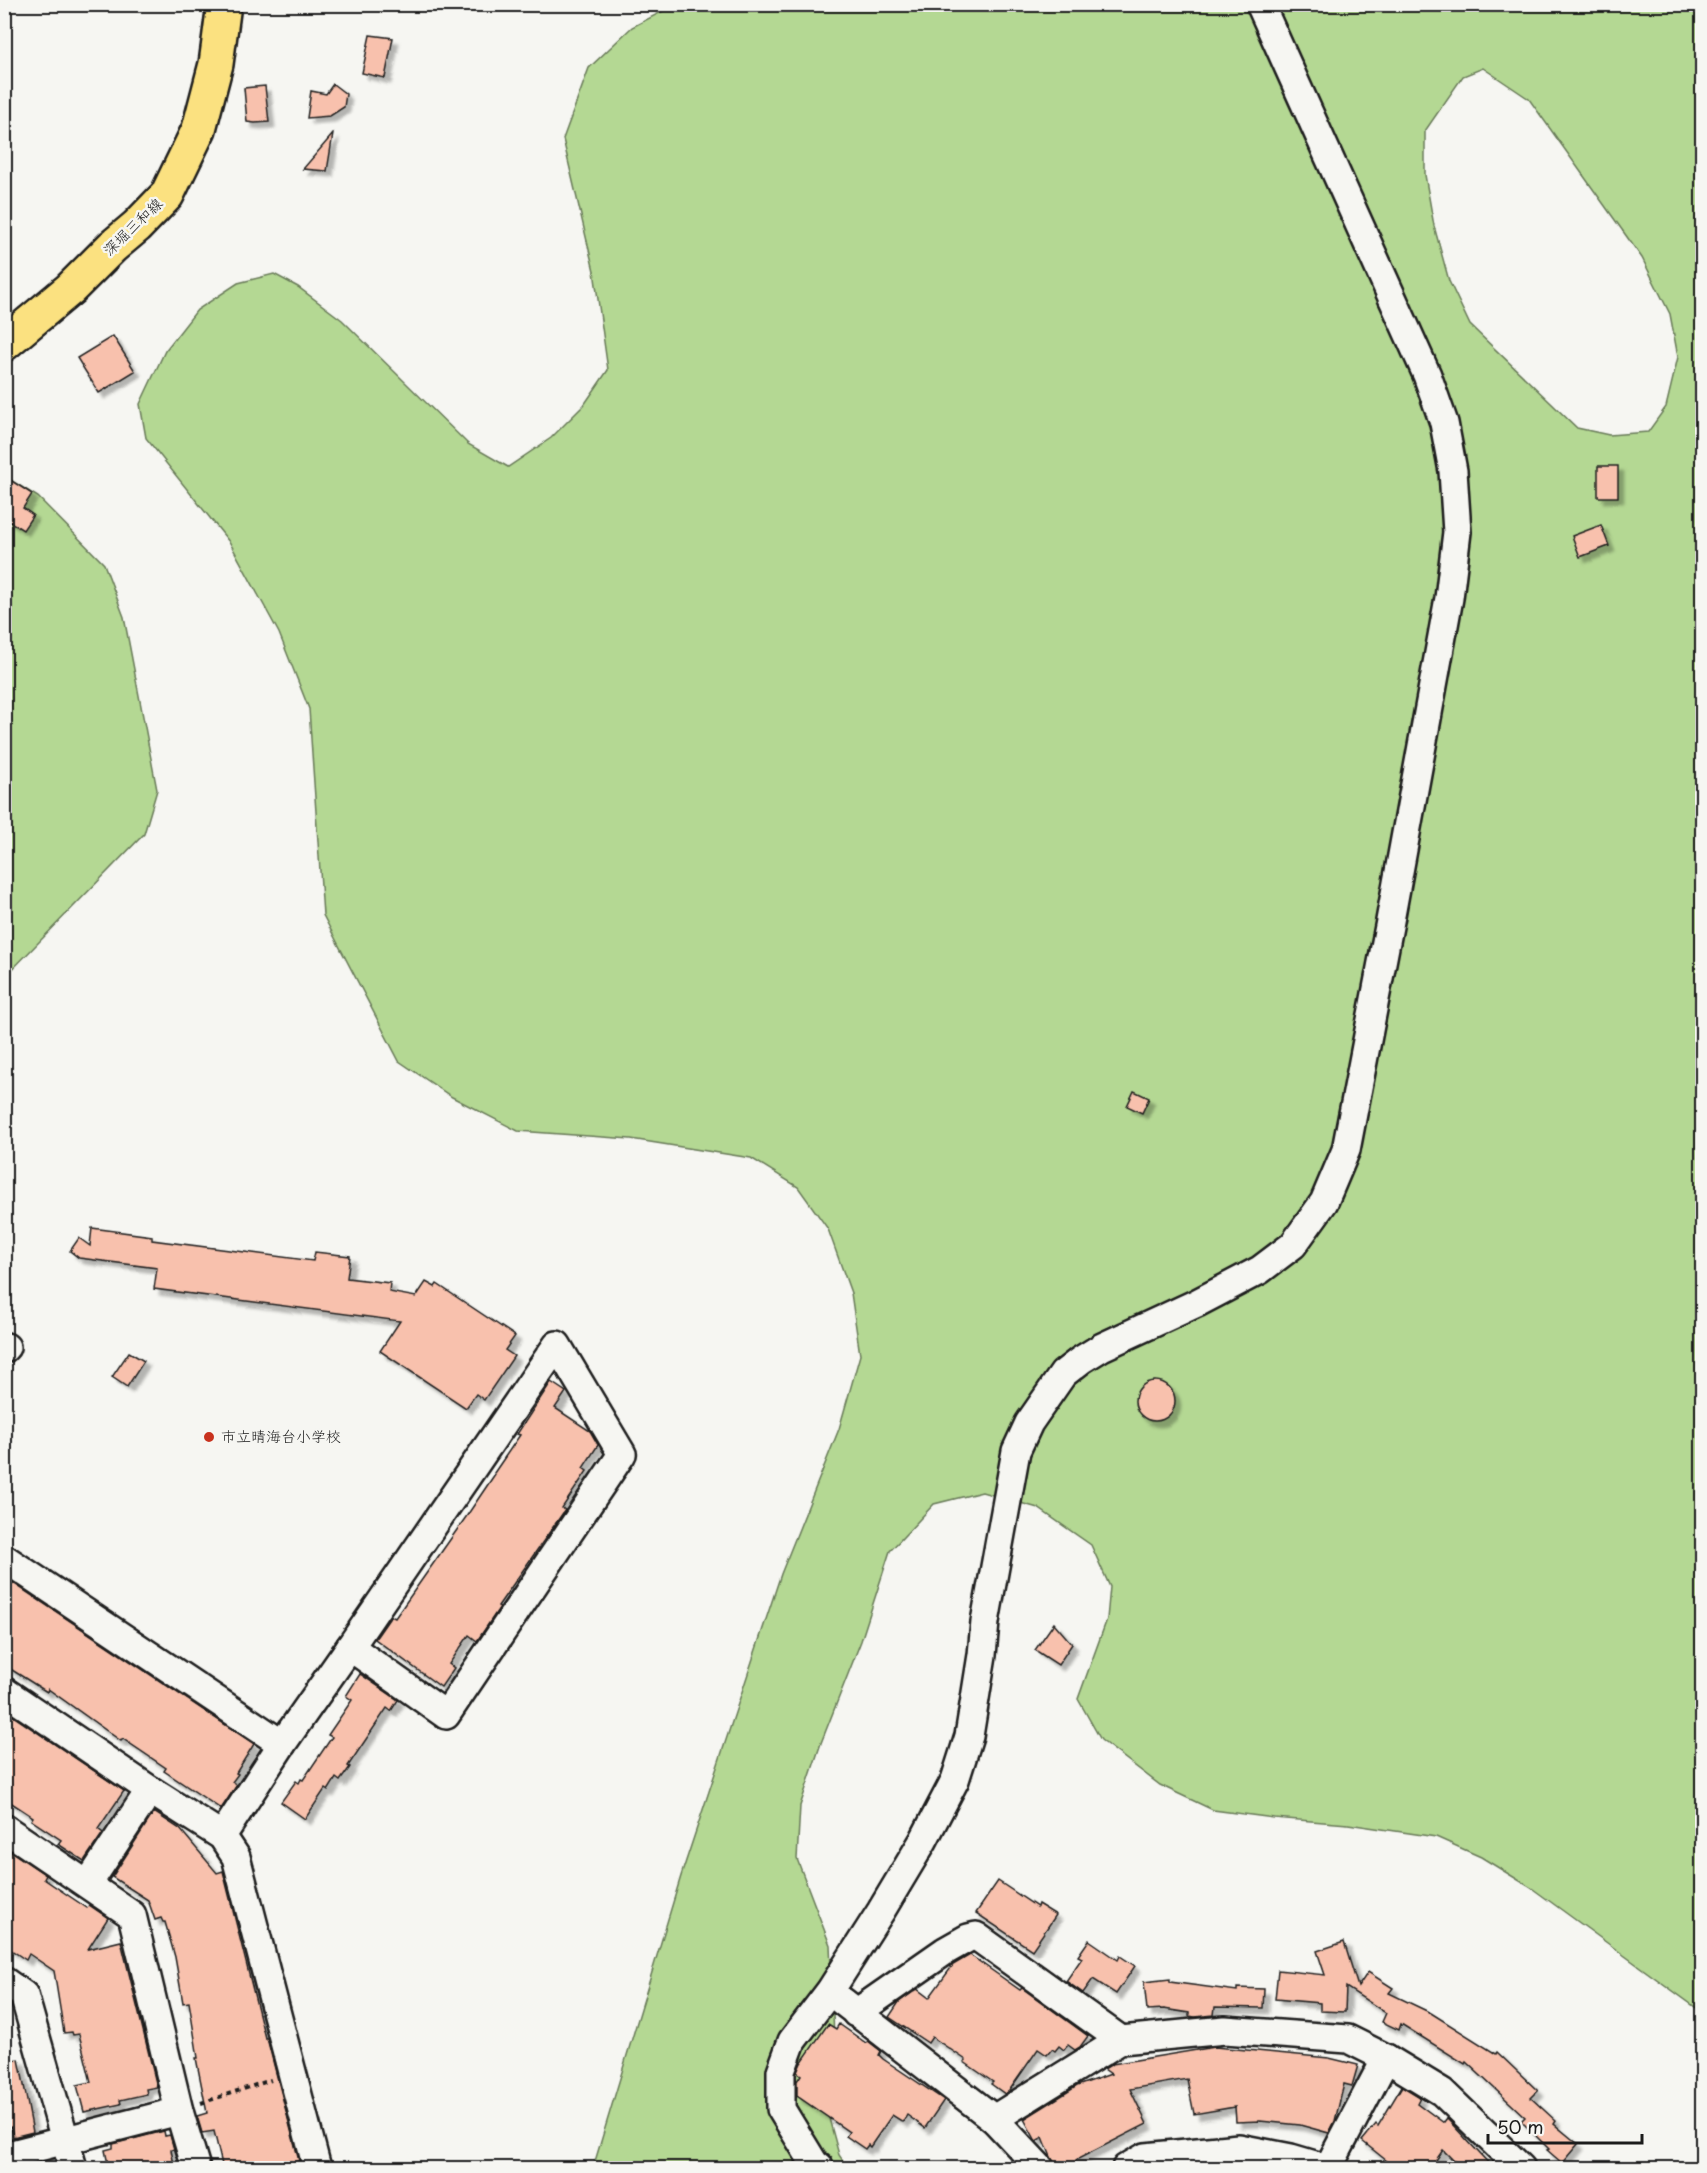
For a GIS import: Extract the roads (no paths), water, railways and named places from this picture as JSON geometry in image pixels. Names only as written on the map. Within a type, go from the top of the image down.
[{"type":"main road","name":"深堀三和線","points":[[4,344],[70,289],[112,247],[137,226],[166,195],[199,129],[216,64],[224,4]]},
{"type":"street","points":[[820,2169],[781,2109],[781,2072],[792,2041],[830,1991],[881,1911],[924,1841],[955,1780],[969,1736],[985,1622],[1016,1451],[1029,1423],[1063,1374],[1081,1360],[1102,1347],[1197,1303],[1260,1270],[1293,1245],[1324,1202],[1346,1150],[1449,598],[1457,532],[1453,471],[1444,423],[1428,375],[1260,4]]},
{"type":"street","points":[[222,1836],[282,1743],[557,1345],[622,1454],[452,1707],[446,1715],[350,1647]]},
{"type":"street","points":[[4,1558],[282,1743]]},
{"type":"street","points":[[4,1691],[222,1836],[236,1857],[317,2169]]},
{"type":"street","points":[[88,1884],[150,1790]]},
{"type":"street","points":[[4,1828],[132,1915],[179,2111],[196,2169]]},
{"type":"street","points":[[856,2013],[945,1952],[968,1938],[976,1936],[1121,2040]]},
{"type":"street","points":[[4,1981],[24,1995],[73,2169]]},
{"type":"street","points":[[830,1991],[994,2120],[1040,2169]]},
{"type":"street","points":[[994,2120],[1121,2040],[1225,2030],[1348,2039],[1386,2058],[1442,2092],[1521,2169]]},
{"type":"street","points":[[1126,2169],[1146,2157],[1177,2161],[1239,2148],[1291,2158],[1327,2169],[1386,2058]]},
{"type":"street","points":[[4,2156],[179,2111]]},
{"type":"place","name":"市立晴海台小学校","points":[[209,1437]]}]
